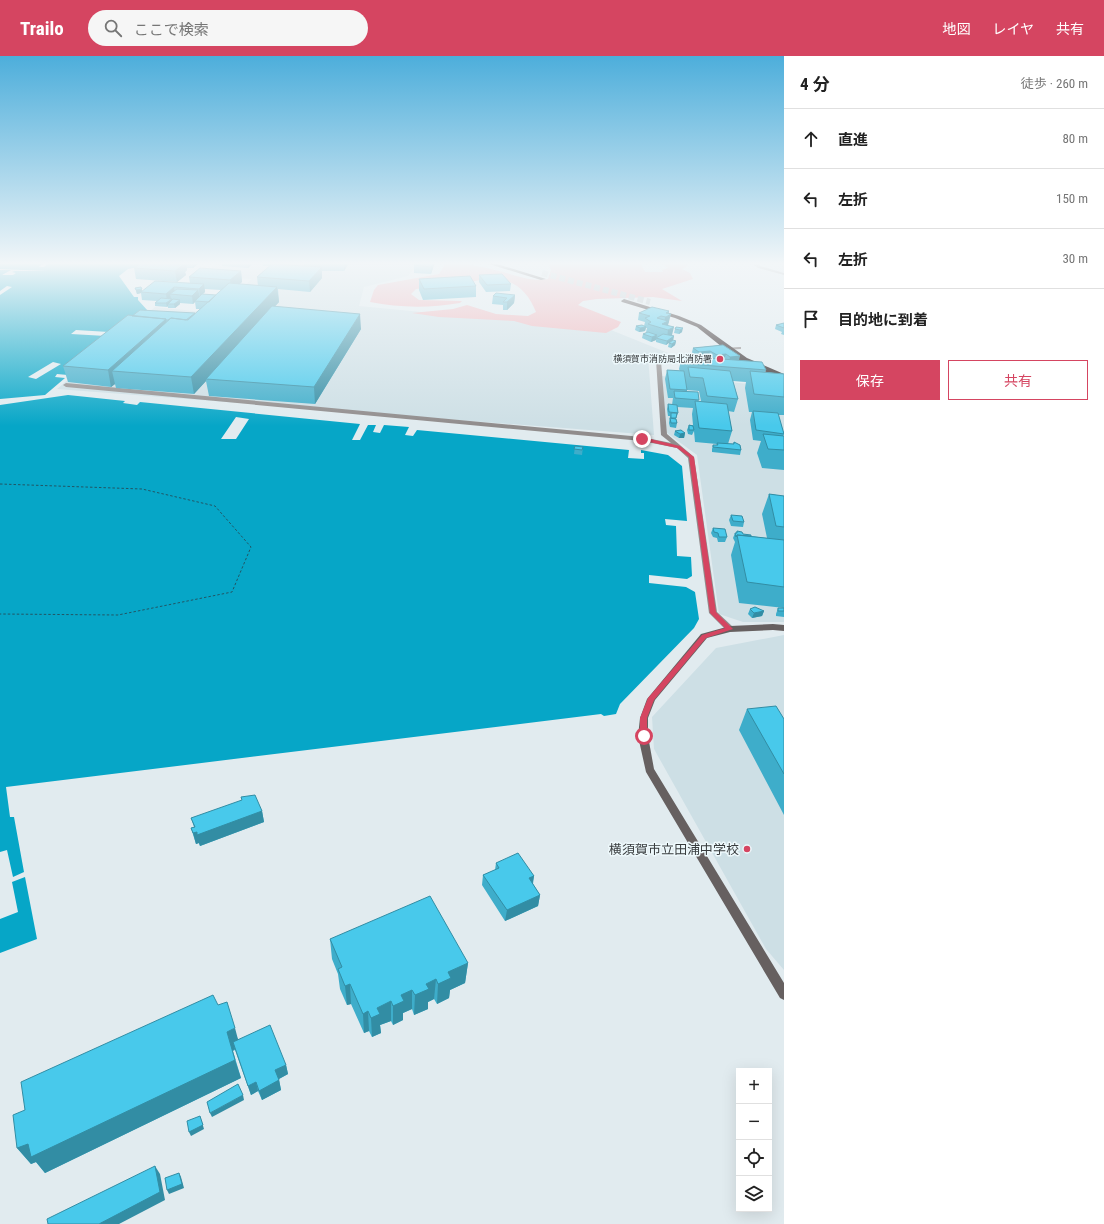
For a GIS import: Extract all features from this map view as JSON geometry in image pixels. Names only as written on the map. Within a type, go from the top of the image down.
[{"type":"highway","points":[[678,318],[706,330],[728,349],[758,367],[784,377]]},
{"type":"highway","points":[[689,318],[708,325],[739,348],[767,365],[784,371]]},
{"type":"street","points":[[730,629],[713,613],[691,457],[664,435],[658,360],[716,350],[739,348]]},
{"type":"street","points":[[66,385],[634,438],[679,447]]},
{"type":"street","points":[[784,628],[773,627],[730,629],[704,636],[651,700],[644,718],[644,736],[649,769],[784,994]]},
{"type":"shaded area","points":[[142,318],[480,318],[611,330],[668,353],[648,356],[654,435],[57,389]]},
{"type":"shaded area","points":[[448,318],[610,318],[621,322],[618,327],[606,333],[532,326],[514,321]]},
{"type":"shaded area","points":[[662,376],[784,387],[784,622],[743,622],[719,614],[697,455],[667,433]]},
{"type":"shaded area","name":"横須賀市立田浦中学校","points":[[784,635],[784,970],[766,949],[654,749],[652,717],[716,648]]},
{"type":"water","points":[[0,318],[140,318],[68,375],[57,374],[55,377],[65,378],[45,395],[0,399]],"holes":[[[76,330],[109,332],[106,336],[71,334]],[[53,362],[61,364],[36,379],[28,377]]]},
{"type":"water","points":[[68,395],[125,401],[123,403],[137,405],[140,402],[360,424],[352,440],[360,440],[368,425],[376,425],[373,432],[380,433],[384,425],[409,427],[405,435],[413,436],[417,430],[629,450],[628,458],[644,459],[644,453],[641,453],[641,450],[668,455],[682,466],[687,521],[665,519],[666,525],[676,526],[677,556],[691,557],[692,576],[687,579],[649,575],[649,583],[686,587],[695,592],[699,619],[694,628],[620,704],[616,714],[604,716],[601,714],[6,787],[10,817],[14,817],[24,872],[13,877],[7,850],[0,852],[0,405]],"holes":[[[236,417],[249,419],[236,439],[221,439]]]},
{"type":"water","points":[[25,877],[37,939],[0,953],[0,919],[18,912],[12,882]]},
{"type":"building","points":[[125,318],[166,319],[108,370],[63,366]]},
{"type":"building","points":[[149,318],[189,318],[186,320],[171,318],[168,320]]},
{"type":"building","points":[[171,318],[188,320],[191,318],[248,318],[191,377],[112,371]]},
{"type":"building","points":[[262,318],[358,318],[314,387],[206,379]]},
{"type":"building","points":[[645,318],[658,318],[668,321],[662,324],[674,327],[668,330],[648,324],[651,322]]},
{"type":"building","points":[[784,323],[784,328],[776,325]]},
{"type":"building","points":[[642,325],[646,327],[640,328],[636,326]]},
{"type":"building","points":[[676,327],[683,328],[680,330],[675,329]]},
{"type":"building","points":[[648,332],[657,335],[652,337],[643,334]]},
{"type":"building","points":[[663,334],[674,336],[667,341],[656,338]]},
{"type":"building","points":[[673,340],[676,341],[672,344],[669,343]]},
{"type":"building","points":[[723,345],[740,356],[730,357],[726,354],[717,355],[710,351],[699,352],[693,348]]},
{"type":"building","points":[[682,356],[762,362],[766,370],[683,363]]},
{"type":"building","points":[[688,367],[730,371],[738,399],[707,396],[703,378],[690,377]]},
{"type":"building","points":[[667,370],[684,371],[687,390],[670,389]]},
{"type":"building","points":[[750,371],[784,374],[784,397],[754,394]]},
{"type":"building","points":[[674,391],[698,392],[699,400],[675,398]]},
{"type":"building","points":[[695,401],[727,404],[732,431],[699,428]]},
{"type":"building","points":[[668,404],[677,405],[678,413],[669,412]]},
{"type":"building","points":[[753,411],[778,413],[784,434],[756,430]]},
{"type":"building","points":[[671,413],[677,413],[676,418],[671,418]]},
{"type":"building","points":[[670,418],[676,419],[677,423],[671,423]]},
{"type":"building","points":[[689,425],[693,426],[694,430],[689,430]]},
{"type":"building","points":[[681,430],[685,433],[680,434],[675,431]]},
{"type":"building","points":[[763,434],[784,436],[784,450],[768,449]]},
{"type":"building","points":[[734,442],[740,445],[741,450],[713,447],[713,445],[718,445],[717,443],[734,444]]},
{"type":"building","points":[[575,446],[583,447],[582,450],[574,449]]},
{"type":"building","points":[[769,494],[784,496],[784,527],[776,526]]},
{"type":"building","points":[[731,515],[742,516],[744,522],[733,521]]},
{"type":"building","points":[[713,528],[725,529],[727,537],[719,537],[718,533],[714,532]]},
{"type":"building","points":[[737,531],[751,536],[737,535],[736,537],[735,533],[737,533]]},
{"type":"building","points":[[737,535],[784,540],[784,587],[747,582]]},
{"type":"building","points":[[755,607],[764,611],[754,613],[750,609]]},
{"type":"building","points":[[778,608],[784,608],[784,611],[778,611]]},
{"type":"building","points":[[776,706],[784,719],[784,774],[747,709]]},
{"type":"building","points":[[255,795],[262,811],[197,835],[197,832],[193,833],[191,828],[195,827],[191,818],[242,800],[241,797]]},
{"type":"building","points":[[518,853],[534,876],[529,878],[540,895],[507,910],[483,875],[499,868],[496,863]]},
{"type":"building","points":[[430,896],[468,963],[448,972],[451,978],[438,984],[436,979],[426,984],[429,989],[415,995],[412,990],[401,995],[404,1001],[393,1006],[391,1001],[377,1008],[380,1014],[371,1018],[368,1011],[363,1014],[350,984],[345,986],[338,969],[342,967],[330,939]]},
{"type":"building","points":[[213,995],[218,1005],[227,1002],[235,1028],[227,1032],[235,1060],[31,1157],[28,1144],[17,1148],[13,1115],[25,1110],[21,1082]]},
{"type":"building","points":[[270,1025],[286,1065],[275,1070],[279,1080],[259,1091],[256,1082],[248,1086],[233,1042]]},
{"type":"building","points":[[238,1084],[243,1095],[210,1113],[207,1102]]},
{"type":"building","points":[[200,1116],[203,1125],[189,1132],[187,1121]]},
{"type":"building","points":[[155,1166],[160,1192],[99,1224],[48,1224],[47,1219]]},
{"type":"building","points":[[179,1173],[182,1184],[167,1190],[165,1178]]},
{"type":"ferry route","points":[[0,484],[142,489],[215,506],[251,547],[232,592],[118,615],[0,614]]},
{"type":"place","name":"横須賀市消防局北消防署","points":[[720,359]]},
{"type":"place","name":"横須賀市立田浦中学校","points":[[747,849]]},
{"type":"route","points":[[642,439],[679,447],[691,457],[713,613],[730,629],[704,636],[651,700],[644,718],[644,736]]}]
